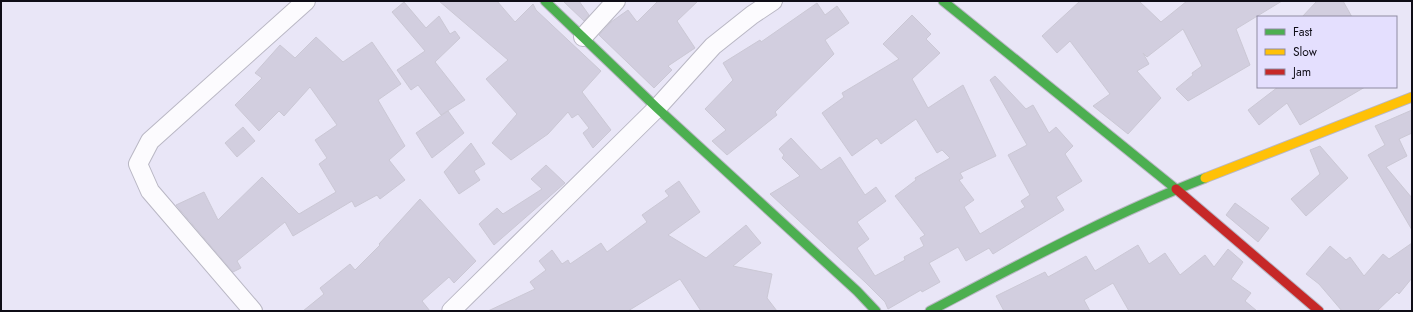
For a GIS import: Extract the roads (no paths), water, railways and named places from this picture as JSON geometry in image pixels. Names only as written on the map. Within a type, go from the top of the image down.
[{"type":"street","points":[[253,311],[150,191],[138,164],[150,141],[306,1]]},
{"type":"street","points":[[545,1],[657,108],[857,291],[876,311]]},
{"type":"street","points":[[582,37],[616,1]]},
{"type":"street","points":[[451,311],[657,108],[713,46],[752,15],[773,1]]},
{"type":"street","points":[[943,1],[1177,189],[1319,311]]},
{"type":"street","points":[[930,311],[1083,232],[1177,189],[1412,97]]}]
